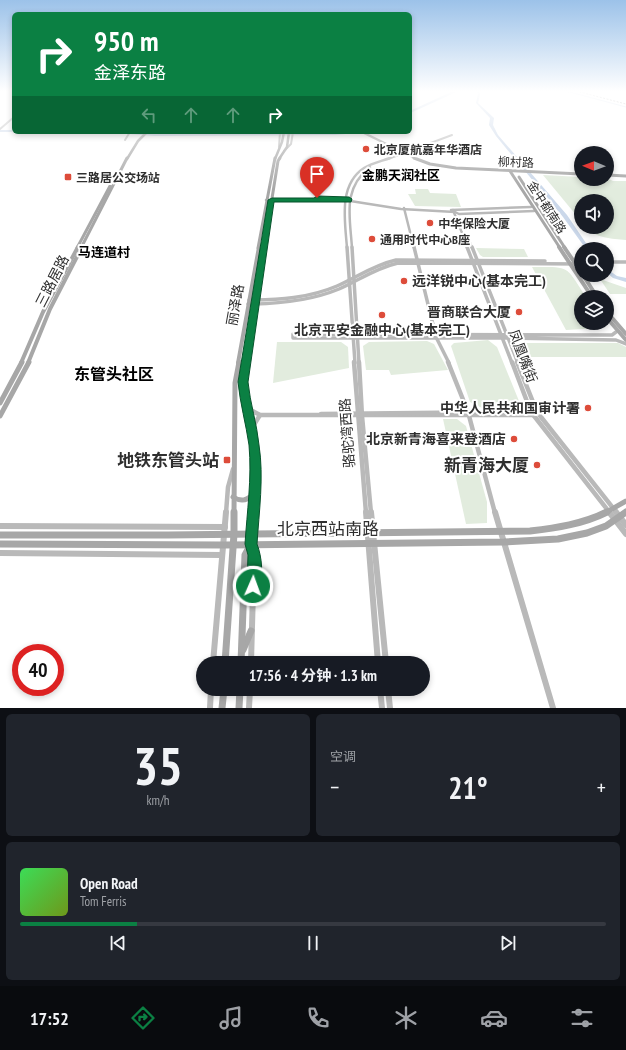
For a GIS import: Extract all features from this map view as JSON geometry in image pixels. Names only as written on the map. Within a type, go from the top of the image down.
[{"type":"main road","points":[[139,137],[143,134]]},
{"type":"main road","name":"丽泽路","points":[[225,656],[234,534],[233,469],[235,437],[235,383],[274,158],[284,134]]},
{"type":"main road","name":"丽泽路","points":[[242,656],[245,555],[251,544],[255,461],[252,428],[243,382],[278,161],[284,151],[290,134]]},
{"type":"main road","name":"柳村路","points":[[369,134],[421,162],[446,167],[574,173]]},
{"type":"main road","name":"三路居路","points":[[0,403],[25,356],[43,312],[131,145],[139,137]]},
{"type":"main road","name":"三路居路","points":[[0,416],[31,358],[50,309],[139,137]]},
{"type":"main road","name":"金中都南路","points":[[512,170],[573,262],[588,290]]},
{"type":"main road","points":[[614,174],[626,175]]},
{"type":"main road","points":[[614,320],[626,334]]},
{"type":"main road","points":[[614,326],[626,340]]},
{"type":"main road","points":[[233,497],[239,501],[244,501],[248,500],[254,494]]},
{"type":"main road","name":"北京西站南路","points":[[0,535],[371,533],[500,529],[530,531],[564,527],[580,523],[611,511],[626,501]]},
{"type":"main road","name":"北京西站南路","points":[[0,544],[233,545],[504,542],[568,537],[596,530],[617,519],[626,512]]},
{"type":"main road","points":[[242,653],[252,631]]},
{"type":"main road","points":[[222,708],[223,696]]},
{"type":"main road","points":[[239,708],[240,696]]},
{"type":"street","points":[[125,140],[128,134]]},
{"type":"street","name":"丽泽路","points":[[279,147],[280,134]]},
{"type":"street","name":"丽泽路","points":[[284,151],[290,147],[293,134]]},
{"type":"street","points":[[347,199],[355,183],[365,170],[403,153],[452,135],[453,136],[403,153]]},
{"type":"street","points":[[266,199],[347,199],[405,208],[456,211],[534,211]]},
{"type":"street","name":"骆驼湾西路","points":[[347,199],[360,414],[372,543],[385,656]]},
{"type":"street","points":[[456,211],[531,207]]},
{"type":"street","points":[[405,208],[435,336],[453,371],[468,414],[553,708]]},
{"type":"street","name":"凤凰嘴街","points":[[456,211],[535,414],[611,511],[626,534]]},
{"type":"street","points":[[249,302],[279,304],[332,292],[378,265],[396,260],[573,262]]},
{"type":"street","points":[[614,263],[626,263]]},
{"type":"street","points":[[293,336],[504,336],[614,333]]},
{"type":"street","points":[[504,336],[616,340],[626,344]]},
{"type":"street","points":[[247,408],[260,415],[535,414]]},
{"type":"street","points":[[252,428],[260,415]]},
{"type":"street","name":"丽泽路","points":[[214,656],[228,487],[233,469]]},
{"type":"street","name":"凤凰嘴街","points":[[617,519],[626,525]]},
{"type":"street","points":[[0,526],[225,527]]},
{"type":"street","name":"骆驼湾西路","points":[[372,543],[378,656]]},
{"type":"street","name":"丽泽路","points":[[251,544],[254,555],[251,656]]},
{"type":"street","points":[[0,554],[222,555]]},
{"type":"street","points":[[210,708],[211,696]]},
{"type":"street","points":[[249,708],[250,696]]},
{"type":"street","points":[[381,696],[382,708]]},
{"type":"street","points":[[389,696],[390,708]]},
{"type":"green space","points":[[543,175],[574,177],[574,186],[614,186],[614,181],[626,181],[626,240],[594,234],[614,234],[614,194],[574,194],[574,213]]},
{"type":"green space","points":[[415,189],[428,189],[430,193],[456,194],[461,207],[415,206],[408,194],[416,194]]},
{"type":"green space","points":[[476,248],[524,249],[528,257],[483,257]]},
{"type":"green space","points":[[532,267],[554,267],[566,270],[570,273],[574,279],[574,282],[576,282],[581,290],[574,290],[574,330],[566,330]]},
{"type":"green space","points":[[602,282],[609,282],[626,288],[626,294],[614,294],[614,290],[607,290]]},
{"type":"green space","points":[[488,340],[497,347],[519,401],[515,405],[482,408],[470,402],[451,346],[454,343]]},
{"type":"green space","points":[[427,341],[434,344],[448,370],[391,375],[389,370],[366,370],[363,346],[369,342]]},
{"type":"green space","points":[[277,342],[341,342],[348,347],[349,368],[273,383]]},
{"type":"green space","points":[[522,343],[618,343],[626,347],[626,357],[520,357],[516,347]]},
{"type":"green space","points":[[443,419],[457,419],[466,426],[487,502],[487,523],[466,524]]},
{"type":"waterway","points":[[491,124],[497,135],[565,216],[583,242]]},
{"type":"waterway","points":[[0,131],[12,131]]},
{"type":"waterway","points":[[142,134],[335,134]]},
{"type":"waterway","points":[[614,276],[626,280]]},
{"type":"place","name":"北京厦航嘉年华酒店","points":[[366,149]]},
{"type":"place","name":"三路居公交场站","points":[[68,177]]},
{"type":"place","name":"中华保险大厦","points":[[430,223]]},
{"type":"place","name":"通用时代中心B座","points":[[372,239]]},
{"type":"place","name":"远洋锐中心(基本完工)","points":[[404,281]]},
{"type":"place","name":"晋商联合大厦","points":[[519,312]]},
{"type":"place","name":"北京平安金融中心(基本完工)","points":[[382,315]]},
{"type":"place","name":"中华人民共和国审计署","points":[[588,408]]},
{"type":"place","name":"北京新青海喜来登酒店","points":[[514,439]]},
{"type":"place","name":"地铁东管头站","points":[[227,460]]},
{"type":"place","name":"新青海大厦","points":[[537,465]]},
{"type":"district","name":"金鹏天润社区","points":[[401,175]]},
{"type":"district","name":"马连道村","points":[[104,252]]},
{"type":"district","name":"东管头社区","points":[[114,374]]},
{"type":"route","points":[[253,586],[254,555],[251,544],[255,461],[252,428],[243,392],[243,382],[272,200],[348,201],[349,199],[317,198]]}]
